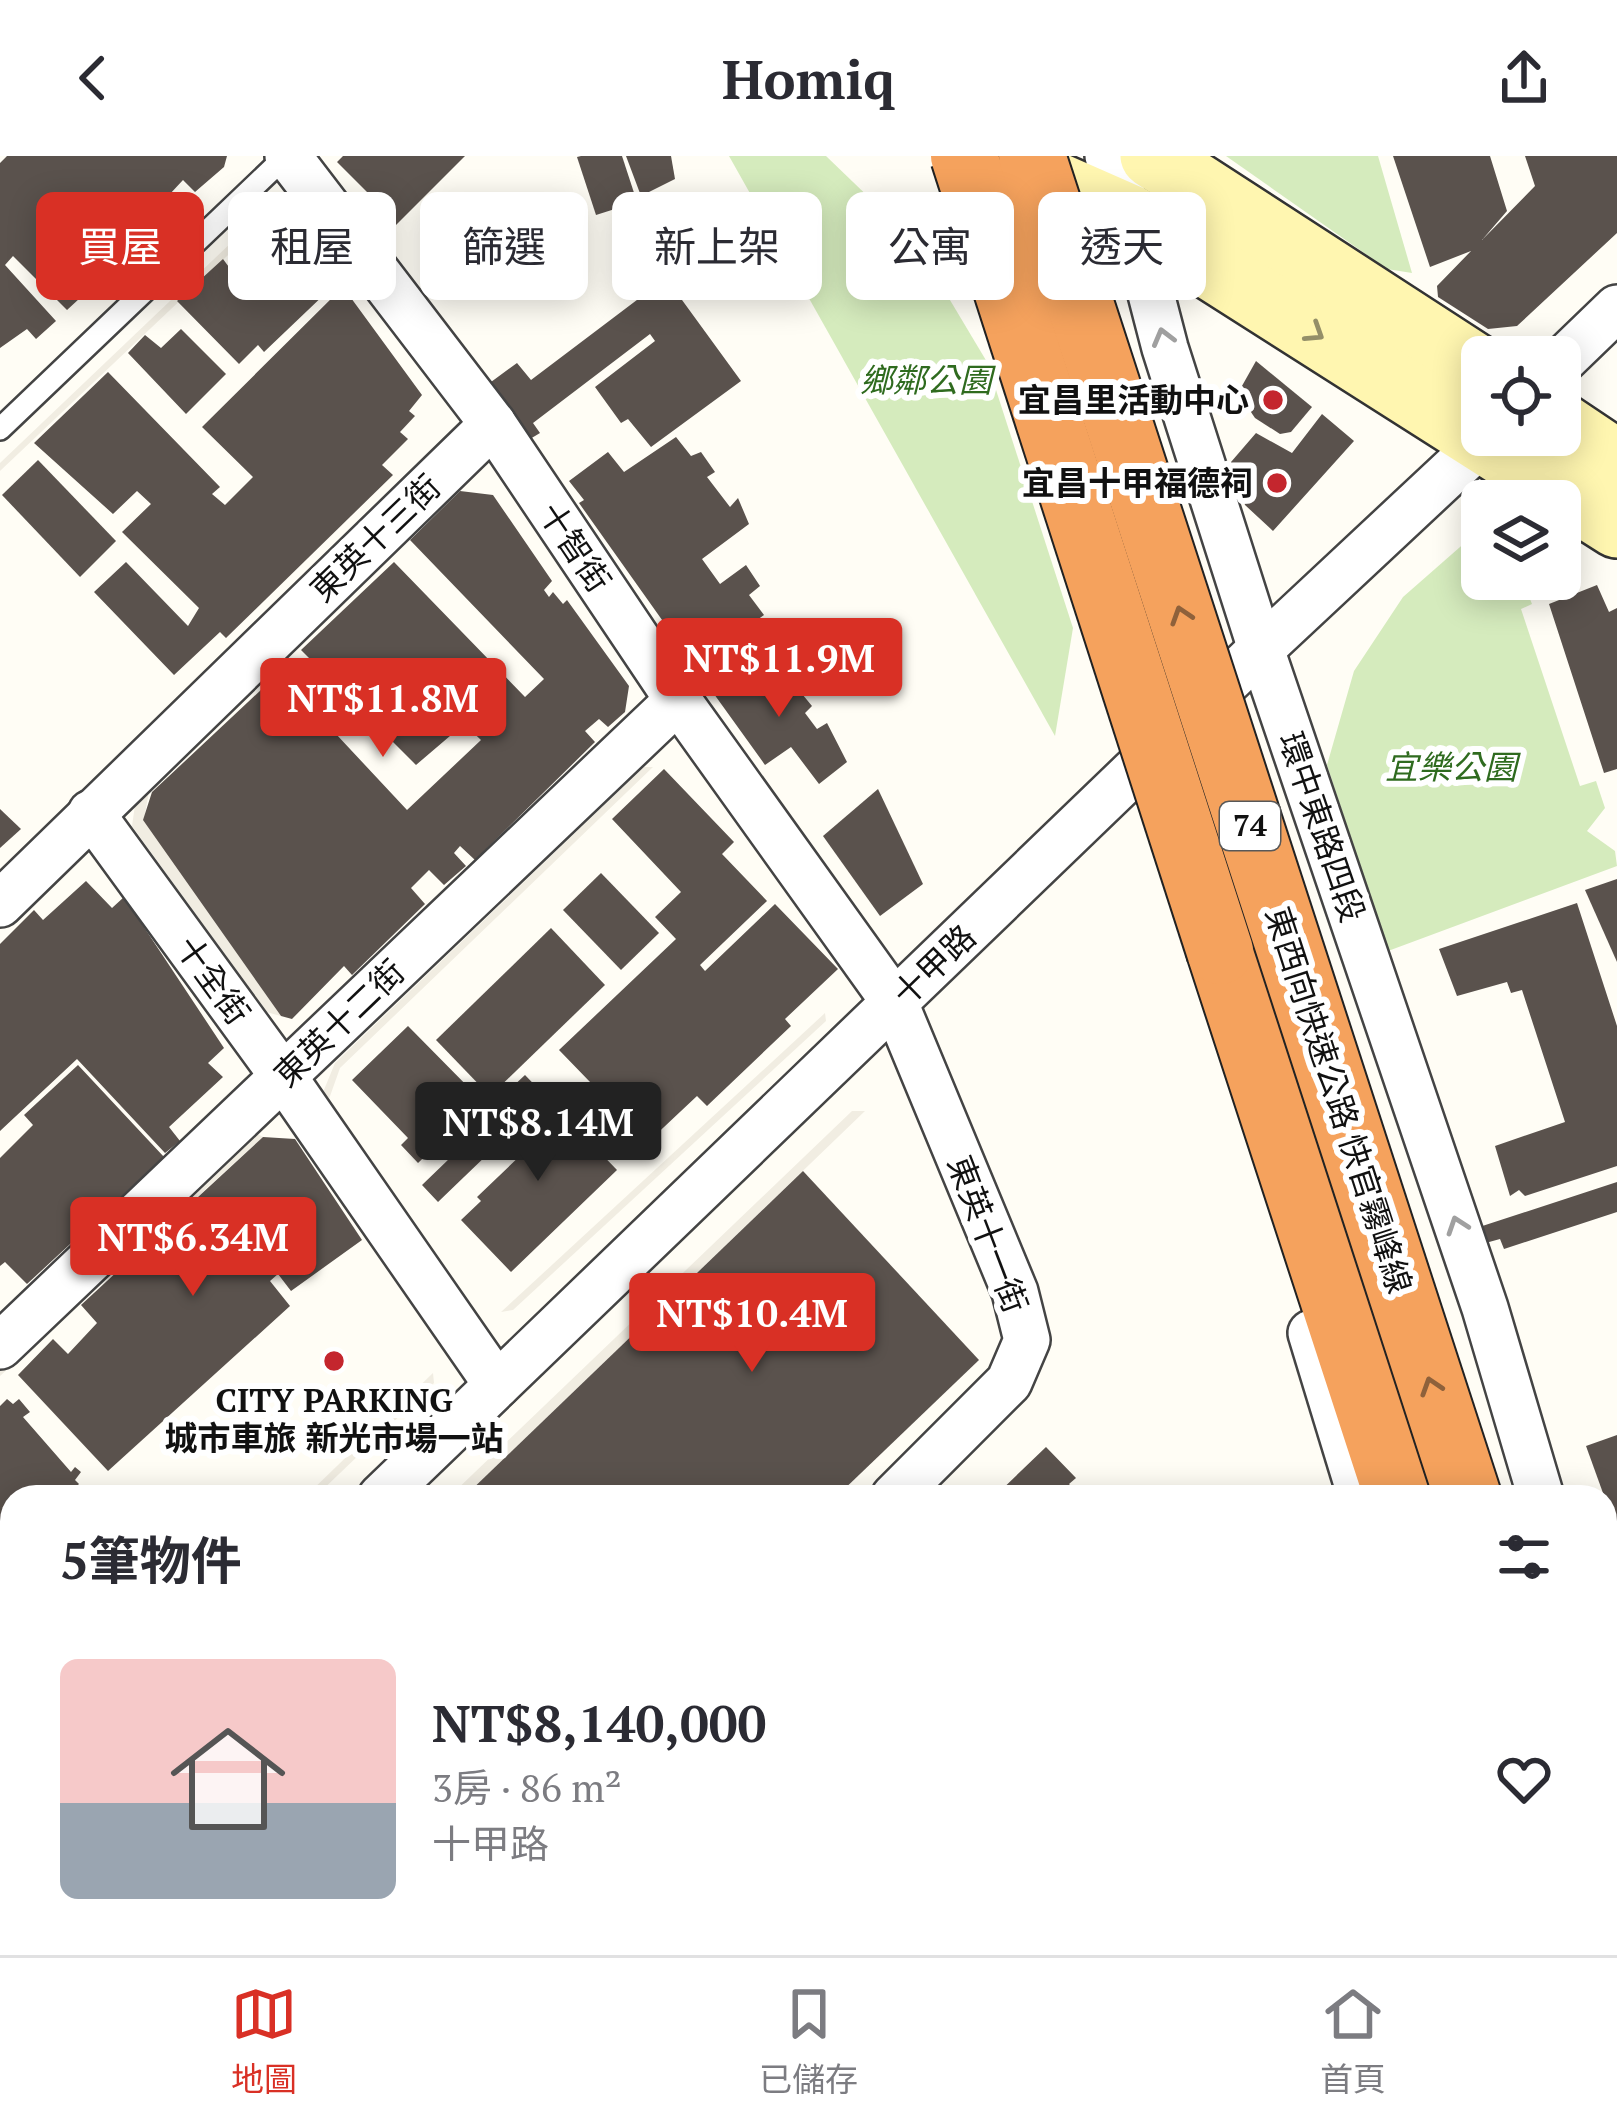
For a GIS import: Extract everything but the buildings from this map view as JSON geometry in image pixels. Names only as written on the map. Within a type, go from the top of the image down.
[{"type":"highway","name":"東西向快速公路 快官霧峰線","points":[[964,156],[1394,1485]]},
{"type":"highway","name":"東西向快速公路 快官霧峰線","points":[[1032,156],[1464,1485]]},
{"type":"street","points":[[930,156],[1120,699],[1357,1485]]},
{"type":"street","points":[[993,156],[1074,192]]},
{"type":"street","name":"環中東路四段","points":[[1108,156],[1122,192]]},
{"type":"street","points":[[1152,156],[1461,356]]},
{"type":"street","name":"十智街","points":[[299,160],[493,424],[678,700],[895,1003]]},
{"type":"street","points":[[1206,264],[1461,422]]},
{"type":"street","name":"環中東路四段","points":[[1153,300],[1261,649],[1486,1308],[1538,1485]]},
{"type":"street","points":[[1581,343],[1617,308]]},
{"type":"street","name":"東英十三街","points":[[0,904],[493,424]]},
{"type":"street","points":[[1581,438],[1617,462]]},
{"type":"street","name":"十甲路","points":[[393,1485],[1261,649],[1468,456]]},
{"type":"street","points":[[1514,456],[1617,526]]},
{"type":"street","name":"東英十二街","points":[[0,1346],[678,700]]},
{"type":"street","name":"十全街","points":[[91,813],[283,1076],[497,1385]]},
{"type":"street","name":"東英十一街","points":[[895,1003],[1015,1292],[1027,1340],[1009,1382],[906,1485]]},
{"type":"lane","points":[[0,429],[299,160]]},
{"type":"green space","name":"鄉鄰公園","points":[[729,156],[826,156],[863,192],[846,192],[846,300],[950,300],[987,362],[1073,628],[1055,736],[810,300],[822,300],[822,192],[749,192]]},
{"type":"green space","points":[[1226,156],[1378,156],[1412,273],[1387,269]]},
{"type":"green space","name":"宜樂公園","points":[[1461,546],[1461,600],[1530,600],[1532,604],[1521,609],[1580,786],[1596,781],[1605,808],[1587,831],[1615,851],[1617,866],[1388,951],[1327,765],[1354,671],[1403,597]]},
{"type":"shaded area","points":[[228,246],[228,255],[204,278],[204,269]]},
{"type":"shaded area","points":[[171,300],[181,300],[0,471],[0,463]]},
{"type":"shaded area","points":[[451,489],[460,491],[150,785],[144,820],[281,1016],[266,1012],[132,826],[138,784]]},
{"type":"shaded area","points":[[644,767],[653,767],[340,1068],[329,1099],[471,1306],[460,1302],[319,1102],[335,1063]]},
{"type":"shaded area","points":[[825,1013],[826,1021],[513,1310],[501,1312]]},
{"type":"shaded area","points":[[852,1111],[865,1111],[476,1485],[462,1485]]},
{"type":"shaded area","points":[[256,1133],[263,1137],[0,1376],[0,1368]]},
{"type":"shaded area","points":[[433,1373],[434,1383],[328,1485],[317,1485]]},
{"type":"place","name":"宜昌里活動中心","points":[[1273,400]]},
{"type":"place","name":"宜昌十甲福德祠","points":[[1277,483]]},
{"type":"place","name":"CITY PARKING 城市車旅 新光市場一站","points":[[334,1361]]}]
